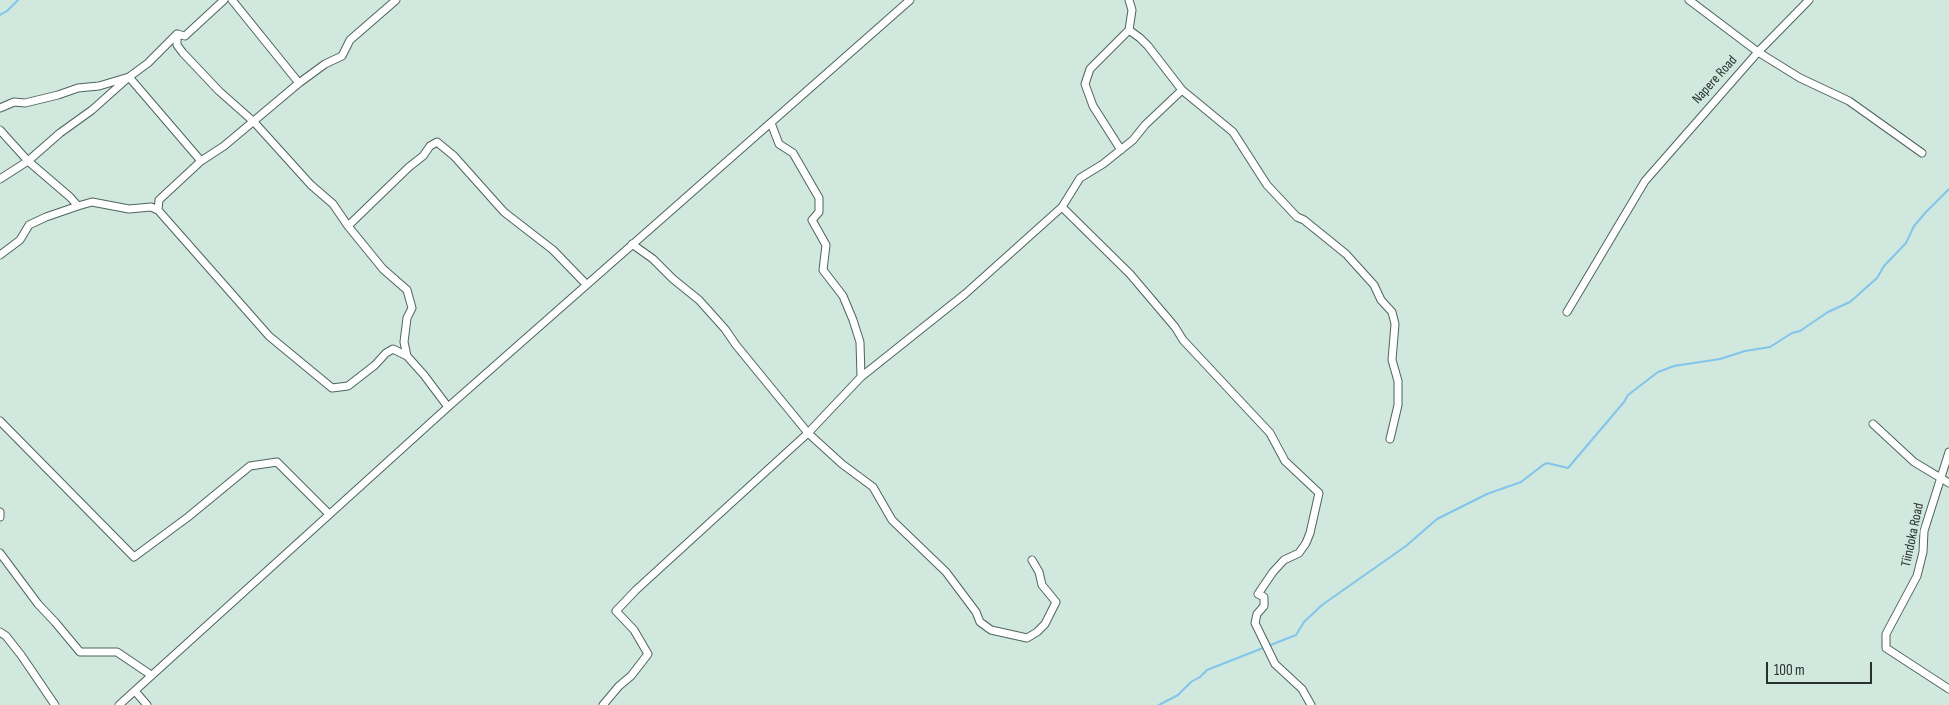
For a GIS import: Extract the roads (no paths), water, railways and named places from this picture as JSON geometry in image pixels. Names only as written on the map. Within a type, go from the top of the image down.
[{"type":"street","points":[[177,34],[185,36],[224,0]]},
{"type":"street","points":[[232,0],[299,83]]},
{"type":"street","points":[[158,210],[159,200],[201,161],[224,146],[299,83],[326,64],[342,56],[350,40],[396,0]]},
{"type":"street","points":[[119,705],[586,284],[910,0]]},
{"type":"street","points":[[1121,150],[1093,106],[1085,84],[1090,69],[1128,30],[1132,10],[1129,0]]},
{"type":"street","points":[[1688,0],[1758,52],[1800,78],[1848,101],[1922,153]]},
{"type":"street","name":"Napere Road","points":[[1567,312],[1645,181],[1758,52],[1809,0]]},
{"type":"street","points":[[1128,30],[1148,46],[1182,90],[1233,132],[1267,185],[1297,217],[1304,220],[1346,254],[1374,285],[1381,300],[1392,312],[1395,324],[1392,360],[1398,381],[1398,405],[1390,439]]},
{"type":"street","points":[[0,179],[28,161],[60,133],[92,110],[128,77],[148,63],[177,34]]},
{"type":"street","points":[[177,34],[177,45],[183,53],[218,91],[254,122],[310,185],[333,204],[348,226],[384,269],[407,290],[412,308],[408,318],[404,342],[407,356]]},
{"type":"street","points":[[0,108],[14,102],[25,103],[78,88],[99,86],[128,77]]},
{"type":"street","points":[[128,77],[201,161]]},
{"type":"street","points":[[603,705],[619,686],[631,676],[648,654],[634,630],[616,611],[636,590],[808,433],[861,377],[965,294],[1062,208],[1080,178],[1133,140],[1145,124],[1182,90]]},
{"type":"street","points":[[771,123],[779,144],[793,153],[819,198],[819,212],[812,220],[826,245],[823,270],[843,296],[853,320],[860,342],[861,377]]},
{"type":"street","points":[[0,130],[28,161],[78,206]]},
{"type":"street","points":[[348,226],[409,167],[423,156],[430,146],[438,142],[454,156],[504,212],[553,250],[586,284]]},
{"type":"street","points":[[0,255],[20,240],[29,225],[78,206],[92,202],[129,209],[151,207],[158,210],[269,336],[332,388],[348,386],[393,349],[399,350],[407,356],[448,407]]},
{"type":"street","points":[[1062,208],[1130,274],[1175,327],[1183,340],[1270,433],[1285,461],[1319,494],[1306,543],[1298,553],[1284,560],[1258,594],[1264,597],[1264,606],[1257,614],[1255,623],[1275,664],[1302,689],[1311,705]]},
{"type":"street","points":[[632,244],[654,259],[672,279],[699,300],[726,329],[736,345],[808,433],[842,464],[873,487],[892,520],[946,572],[976,612],[980,622],[991,630],[1027,638],[1045,624],[1056,602],[1042,585],[1039,572],[1032,560]]},
{"type":"street","points":[[0,421],[134,557],[250,466],[277,462],[329,514]]},
{"type":"street","points":[[1873,424],[1914,462],[1949,483]]},
{"type":"street","name":"Tiindoka Road","points":[[1949,452],[1924,531],[1923,552],[1917,576],[1886,634],[1886,648],[1949,689]]},
{"type":"street","points":[[0,512],[0,517]]},
{"type":"street","points":[[0,553],[38,604],[80,652],[117,652],[151,675]]},
{"type":"street","points":[[0,632],[6,636],[21,655],[55,705]]},
{"type":"street","points":[[135,692],[147,705]]},
{"type":"waterway","points":[[0,15],[18,0]]},
{"type":"waterway","points":[[1159,705],[1178,695],[1207,670],[1296,635],[1304,622],[1322,605],[1406,546],[1437,519],[1487,494],[1521,482],[1547,463],[1568,468],[1628,395],[1658,372],[1674,366],[1720,359],[1745,351],[1770,347],[1792,333],[1800,331],[1828,312],[1850,302],[1877,278],[1884,266],[1906,243],[1914,226],[1949,189]]}]
